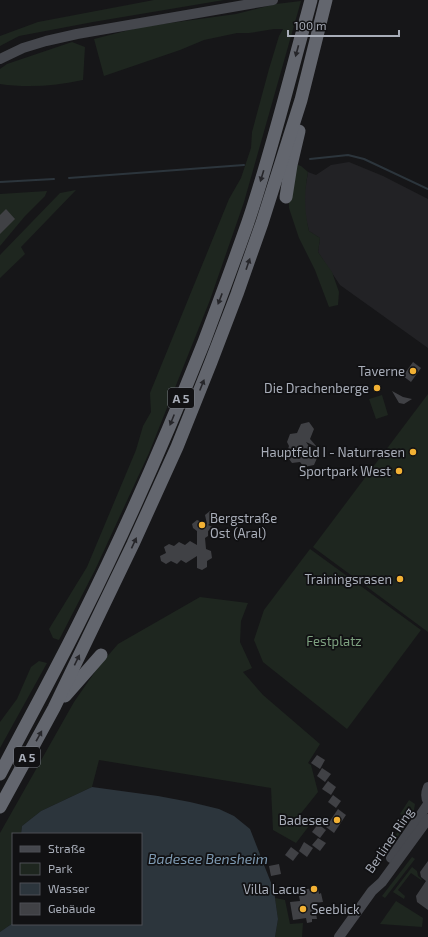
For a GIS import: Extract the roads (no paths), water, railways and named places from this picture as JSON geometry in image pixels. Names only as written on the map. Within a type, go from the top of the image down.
[{"type":"highway","name":"A 5","points":[[0,774],[82,618],[120,539],[163,444],[194,367],[223,293],[248,221],[269,153],[311,0]]},
{"type":"highway","name":"A 5","points":[[0,807],[54,708],[133,544],[183,433],[238,294],[262,223],[301,100],[326,0]]},
{"type":"highway","points":[[286,197],[291,165],[303,115],[301,100]]},
{"type":"highway","points":[[54,708],[101,655]]},
{"type":"street","points":[[0,59],[24,48],[46,41],[85,32],[272,0]]},
{"type":"street","name":"Berliner Ring","points":[[372,891],[377,879],[428,803],[426,793],[428,787]]},
{"type":"street","name":"Berliner Ring","points":[[339,937],[372,891],[382,882],[428,819]]},
{"type":"water","name":"Badesee Bensheim","points":[[92,787],[190,802],[219,809],[234,816],[250,829],[274,890],[278,919],[275,937],[0,937],[0,932],[12,924],[12,925],[142,925],[142,833],[21,833],[22,826],[41,811]]},
{"type":"waterway","points":[[310,159],[348,155],[364,159],[428,189]]},
{"type":"waterway","points":[[69,178],[244,165]]},
{"type":"waterway","points":[[0,182],[54,179]]},
{"type":"place","name":"Taverne","points":[[413,371]]},
{"type":"place","name":"Die Drachenberge","points":[[377,388]]},
{"type":"place","name":"Hauptfeld I - Naturrasen","points":[[413,452]]},
{"type":"place","name":"Sportpark West","points":[[399,471]]},
{"type":"place","name":"Bergstraße Ost (Aral)","points":[[202,525]]},
{"type":"place","name":"Trainingsrasen","points":[[400,579]]},
{"type":"place","name":"Badesee","points":[[337,820]]},
{"type":"place","name":"Villa Lacus","points":[[314,889]]},
{"type":"place","name":"Seeblick","points":[[303,909]]},
{"type":"park label","name":"Festplatz","points":[[334,641]]}]
